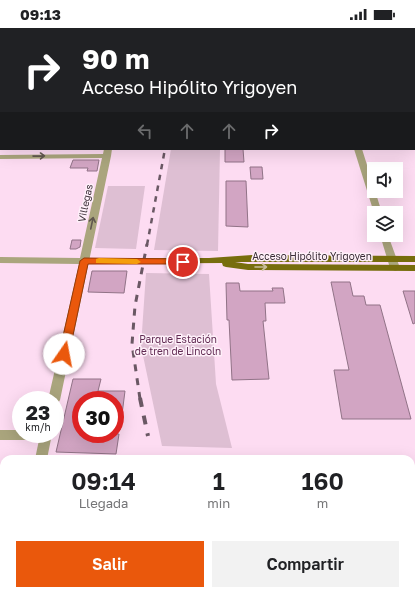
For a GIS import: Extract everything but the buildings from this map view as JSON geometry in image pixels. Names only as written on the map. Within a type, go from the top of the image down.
[{"type":"main road","name":"Acceso Hipólito Yrigoyen","points":[[84,261],[208,262],[248,267],[393,263],[415,259]]},
{"type":"main road","name":"Acceso Hipólito Yrigoyen","points":[[393,263],[415,268]]},
{"type":"street","points":[[358,150],[376,206]]},
{"type":"street","points":[[0,157],[107,152]]},
{"type":"street","name":"Villegas","points":[[56,391],[107,152]]},
{"type":"street","points":[[386,242],[393,263]]},
{"type":"street","points":[[0,260],[84,261]]},
{"type":"street","points":[[0,429],[12,429]]},
{"type":"street","points":[[0,435],[12,435]]},
{"type":"street","points":[[42,455],[44,443]]},
{"type":"green space","points":[[171,150],[220,150],[218,251],[154,250]]},
{"type":"green space","points":[[108,186],[145,186],[136,249],[95,248]]},
{"type":"green space","name":"Parque Estación de tren de Lincoln","points":[[146,273],[209,274],[216,384],[232,448],[162,446],[141,346]]},
{"type":"railway","points":[[147,245],[165,150]]},
{"type":"railway","points":[[140,399],[132,344],[135,306],[147,244]]},
{"type":"railway","points":[[140,398],[148,436]]},
{"type":"slow traffic","points":[[99,261],[137,262]]},
{"type":"route","points":[[64,354],[84,261],[183,262]]}]
